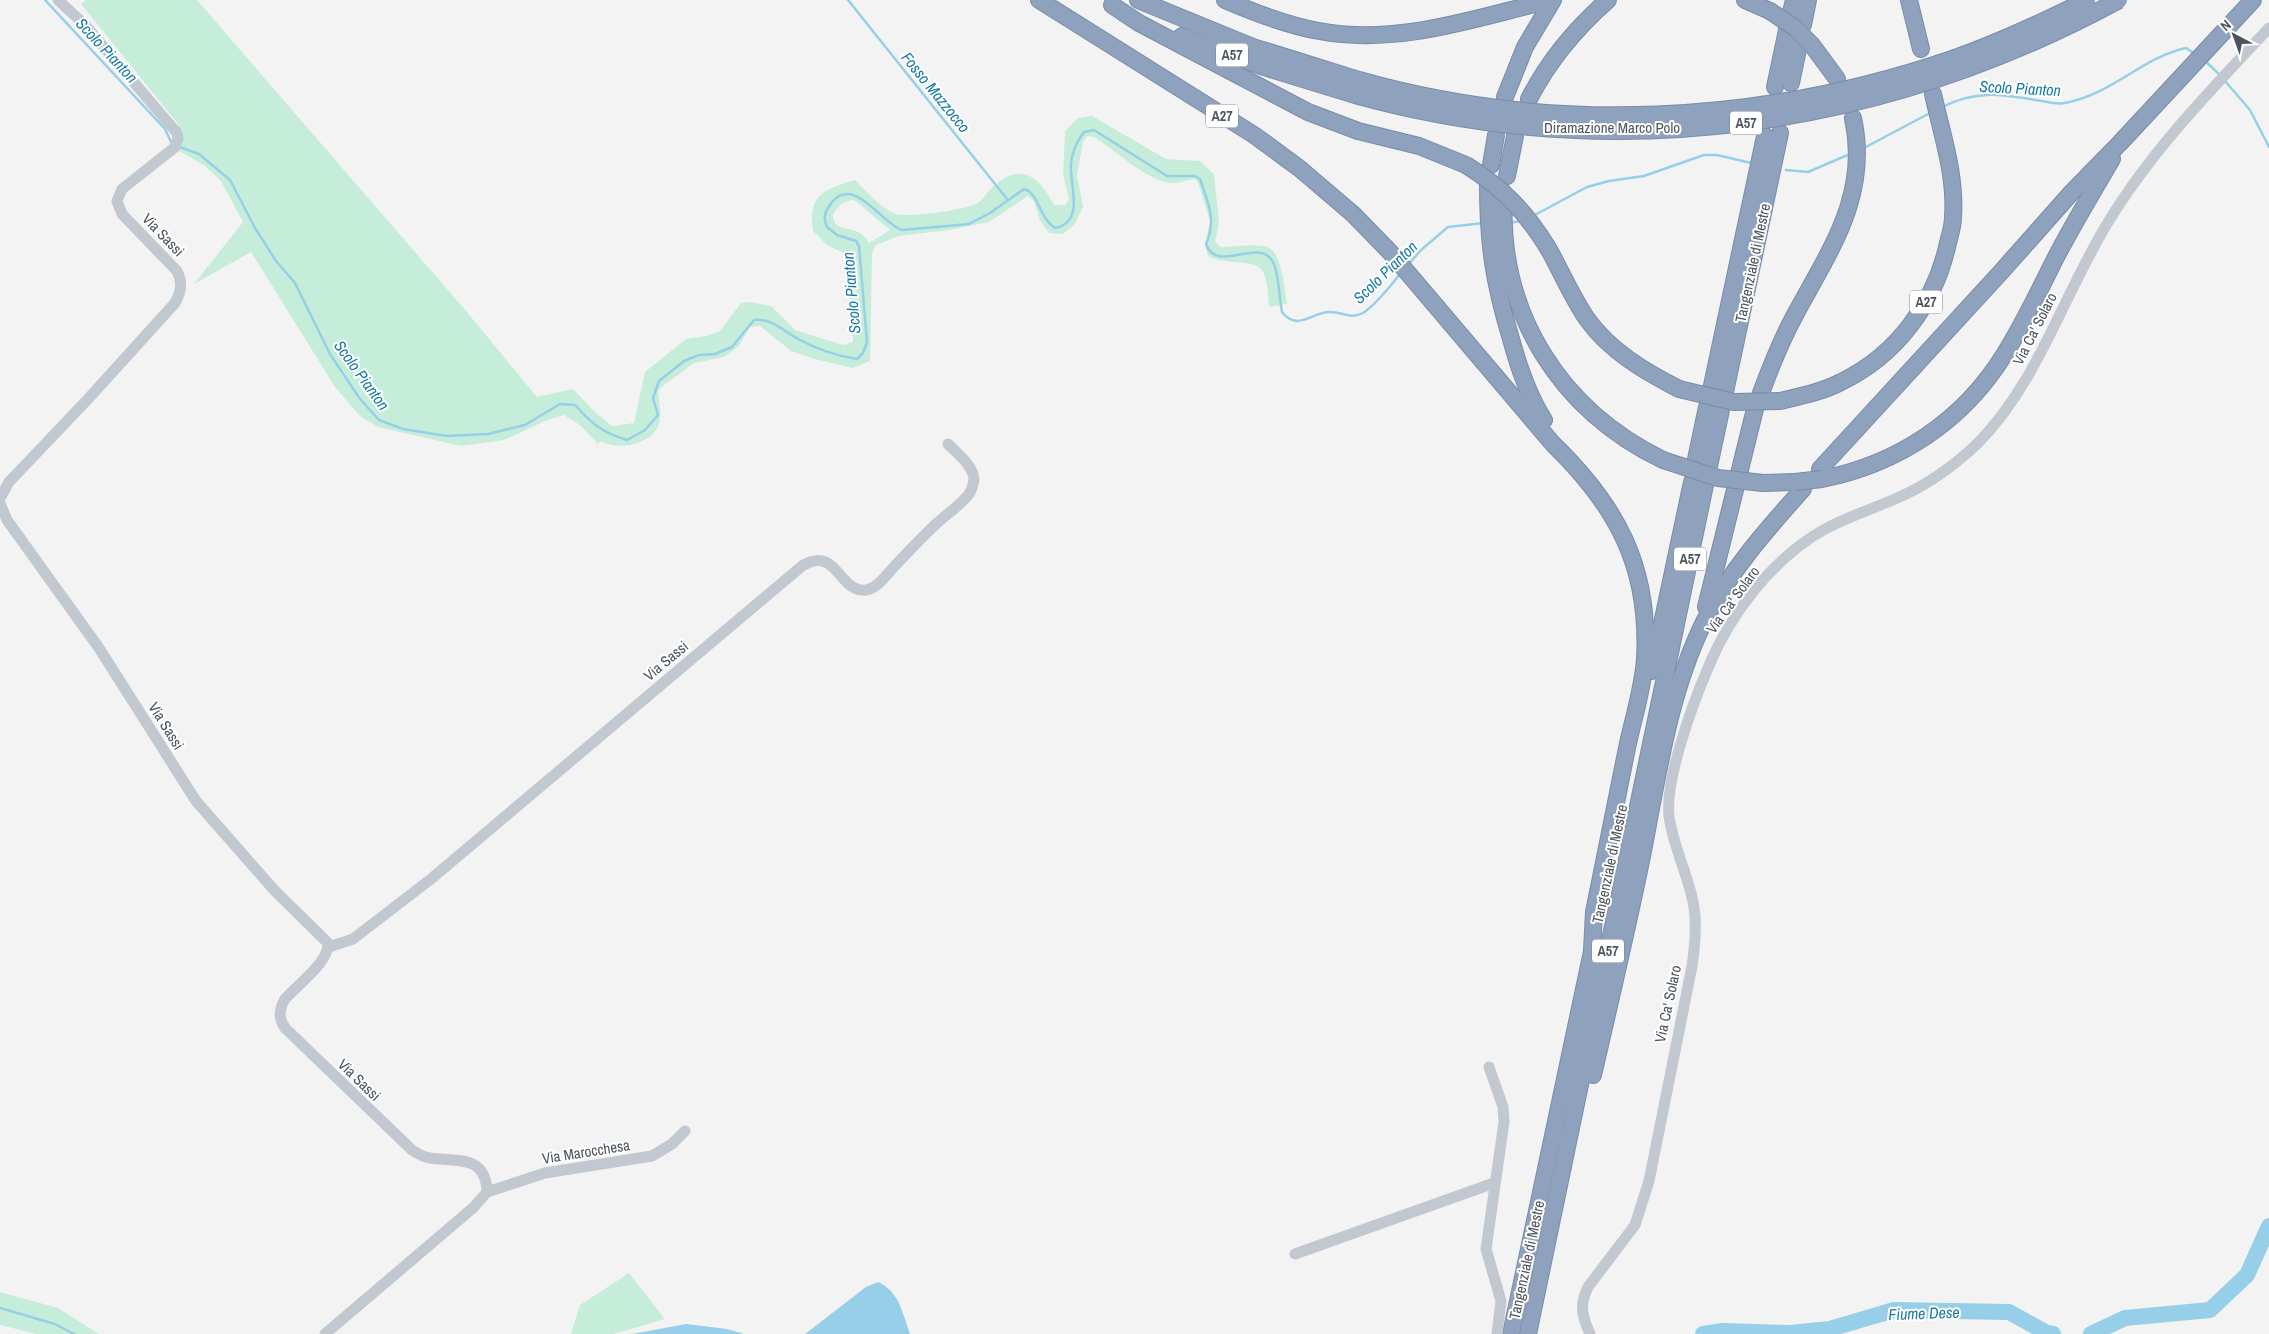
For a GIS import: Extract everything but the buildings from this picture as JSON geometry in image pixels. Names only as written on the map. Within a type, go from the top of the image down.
[{"type":"highway","name":"A27","points":[[1038,0],[1254,136],[1299,168],[1352,214],[1390,252],[1553,444],[1574,464]]},
{"type":"highway","name":"Diramazione Marco Polo","points":[[1138,0],[1357,87],[1446,116],[1540,127],[1611,131],[1728,125],[1819,111],[1878,98],[1934,81],[2031,44],[2119,0]]},
{"type":"highway","points":[[1225,0],[1263,16],[1319,31],[1369,35],[1428,30],[1546,1]]},
{"type":"highway","points":[[1529,99],[1560,48],[1608,0]]},
{"type":"highway","points":[[1745,0],[1770,11],[1795,28],[1798,26]]},
{"type":"highway","points":[[1783,85],[1798,26],[1808,0]]},
{"type":"highway","points":[[1909,0],[1921,49]]},
{"type":"highway","name":"Diramazione Marco Polo","points":[[1108,2],[1232,56],[1357,87],[1538,112],[1632,115],[1743,108],[1843,90],[1926,67],[2008,37],[2087,0]]},
{"type":"highway","points":[[1821,474],[2077,186],[2120,143],[2253,0]]},
{"type":"highway","points":[[1505,97],[1546,1]]},
{"type":"highway","name":"A27","points":[[1108,2],[1139,23],[1308,112],[1358,131],[1419,146],[1466,165],[1510,197],[1531,221],[1587,319],[1613,347],[1644,371],[1678,389],[1734,402],[1780,401],[1811,394],[1842,382],[1869,365],[1895,344],[1916,320],[1932,293],[1944,258],[1953,218],[1952,182],[1933,94]]},
{"type":"highway","points":[[1798,26],[1837,79]]},
{"type":"highway","points":[[1761,393],[1793,318],[1839,235],[1852,200],[1856,172],[1856,136],[1853,118]]},
{"type":"highway","points":[[1491,165],[1496,135]]},
{"type":"highway","name":"Tangenziale di Mestre","points":[[1718,391],[1772,135]]},
{"type":"highway","points":[[1507,176],[1515,136]]},
{"type":"highway","points":[[1540,1269],[1550,1256],[1610,1001],[1669,723],[1682,675],[1699,633],[1711,610],[1745,558],[1799,485],[1821,474],[1871,465],[1910,447],[1938,428],[1976,393],[2005,354],[2120,143]]},
{"type":"highway","name":"A57","points":[[1488,185],[1499,207],[1496,235],[1499,299],[1527,389],[1540,414],[1574,464],[1603,500],[1628,546],[1641,593],[1645,638],[1644,661],[1594,912],[1592,951]]},
{"type":"highway","points":[[1496,235],[1522,312],[1536,342],[1552,369],[1571,392],[1595,416],[1630,442],[1663,460],[1718,478],[1799,485]]},
{"type":"highway","points":[[1702,465],[1714,409]]},
{"type":"highway","points":[[1699,633],[1722,549],[1755,410]]},
{"type":"highway","name":"Tangenziale di Mestre","points":[[1511,1334],[1592,951],[1698,484],[1528,1334]]},
{"type":"street","name":"Via Sassi","points":[[0,498],[9,482],[88,399],[178,298],[181,282],[177,272],[122,214],[117,201],[122,189],[176,144],[176,130],[85,25],[58,0]]},
{"type":"street","name":"Via Ca' Solaro","points":[[1590,1334],[1583,1320],[1581,1308],[1583,1297],[1588,1287],[1630,1233],[1640,1212],[1649,1181],[1692,966],[1696,940],[1696,918],[1670,823],[1668,802],[1687,723],[1714,655],[1731,624],[1758,586],[1800,546],[1826,528],[1894,500],[1929,482],[1963,457],[1994,425],[2026,379],[2087,260],[2118,206],[2161,147],[2214,86],[2269,28]]},
{"type":"street","name":"Via Sassi","points":[[329,947],[353,939],[431,878],[802,566],[813,561],[824,561],[836,569],[852,587],[860,590],[870,589],[880,582],[918,541],[970,492],[974,480],[973,473],[948,444]]},
{"type":"street","name":"Via Sassi","points":[[0,503],[7,520],[100,648],[196,801],[275,891],[322,935],[329,947]]},
{"type":"street","name":"Via Sassi","points":[[329,947],[325,958],[285,998],[279,1012],[282,1025],[315,1060],[412,1150],[426,1158],[462,1160],[475,1165],[484,1176],[485,1195]]},
{"type":"street","points":[[1489,1066],[1503,1107],[1504,1122],[1486,1249],[1501,1301],[1497,1334]]},
{"type":"street","name":"Via Marocchesa","points":[[325,1334],[485,1195],[545,1173],[652,1156],[672,1144],[684,1131]]},
{"type":"street","points":[[1295,1254],[1494,1184]]},
{"type":"green space","points":[[86,0],[197,0],[466,311],[537,397],[573,389],[596,413],[612,426],[634,423],[645,372],[686,339],[706,336],[720,331],[741,303],[750,302],[771,306],[795,330],[843,345],[853,342],[849,256],[827,245],[813,231],[813,209],[820,195],[826,191],[855,180],[877,202],[893,213],[909,215],[934,213],[976,204],[1005,178],[1014,174],[1023,174],[1037,181],[1054,205],[1065,205],[1069,199],[1063,175],[1065,131],[1078,118],[1092,116],[1166,159],[1200,161],[1214,174],[1219,222],[1215,242],[1221,247],[1259,245],[1270,249],[1275,254],[1282,270],[1287,304],[1269,307],[1266,280],[1260,268],[1247,263],[1223,261],[1208,256],[1205,245],[1210,221],[1198,182],[1194,179],[1174,183],[1152,177],[1094,137],[1087,136],[1083,142],[1077,175],[1083,207],[1074,225],[1063,234],[1049,233],[1040,220],[1034,201],[1028,196],[989,222],[949,230],[898,236],[876,245],[872,253],[870,361],[853,368],[791,351],[760,326],[750,327],[738,347],[724,357],[694,363],[660,388],[658,392],[659,423],[650,436],[634,444],[616,446],[601,441],[598,444],[580,425],[564,415],[545,421],[504,440],[461,446],[378,427],[360,416],[335,387],[251,252],[194,284],[243,222],[221,181],[205,166],[176,149],[180,136],[178,124],[81,4]],"holes":[[[852,200],[857,202],[890,230],[869,243],[860,233],[838,226],[833,215],[839,207],[843,203]]]},
{"type":"green space","points":[[629,1273],[665,1319],[614,1334],[571,1334],[580,1305]]},
{"type":"green space","points":[[0,1292],[58,1308],[99,1334],[37,1334],[0,1325]]},
{"type":"water","points":[[878,1282],[896,1297],[910,1334],[805,1334],[866,1287]]},
{"type":"water","points":[[686,1324],[727,1329],[744,1334],[632,1334]]},
{"type":"waterway","name":"Scolo Pianton","points":[[45,0],[165,129],[172,144]]},
{"type":"waterway","name":"Fosso Mazzocco","points":[[848,0],[1007,199]]},
{"type":"waterway","name":"Scolo Pianton","points":[[1942,107],[1966,98],[1988,95],[2065,103],[2082,99],[2097,92],[2155,59],[2170,53],[2186,48],[2195,54]]},
{"type":"waterway","name":"Scolo Pianton","points":[[2204,60],[2220,75]]},
{"type":"waterway","name":"Scolo Pianton","points":[[2225,81],[2250,110],[2269,147]]},
{"type":"waterway","name":"Scolo Pianton","points":[[1862,149],[1930,113]]},
{"type":"waterway","name":"Scolo Pianton","points":[[177,146],[199,154],[230,180],[255,228],[276,261],[295,283],[330,354],[360,399],[379,420],[403,429],[447,436],[488,434],[525,425],[560,404],[575,405],[598,427],[627,440],[645,430],[658,415],[653,398],[659,381],[684,361],[699,355],[715,354],[732,347],[754,320],[773,323],[800,340],[820,349],[857,359],[863,353],[867,342],[859,246],[856,241],[837,235],[827,227],[826,213],[837,197],[846,194],[856,196],[902,230],[969,224],[990,213],[1024,189],[1033,195],[1046,219],[1055,228],[1065,224],[1073,210],[1071,164],[1075,147],[1084,132],[1094,130],[1167,176],[1195,176],[1200,179],[1210,212],[1211,227],[1206,244],[1211,253],[1219,256],[1249,253],[1267,255],[1275,267],[1282,312],[1288,318],[1299,321],[1329,312],[1353,316],[1358,315],[1378,300],[1401,273]]},
{"type":"waterway","name":"Scolo Pianton","points":[[1786,170],[1808,172],[1850,154]]},
{"type":"waterway","name":"Scolo Pianton","points":[[1533,216],[1587,187],[1609,181],[1644,176],[1704,155],[1717,155],[1751,163]]},
{"type":"waterway","name":"Scolo Pianton","points":[[1509,223],[1521,221]]},
{"type":"waterway","name":"Scolo Pianton","points":[[1408,265],[1421,250],[1448,227],[1484,223]]},
{"type":"waterway","name":"Fiume Dese","points":[[2091,1334],[2125,1318],[2210,1310],[2247,1275],[2269,1226]]},
{"type":"waterway","points":[[0,1308],[55,1324],[74,1334]]},
{"type":"waterway","name":"Fiume Dese","points":[[1703,1334],[1723,1331],[1790,1333],[1830,1329],[1894,1310],[2009,1312],[2047,1333],[2053,1334]]}]
